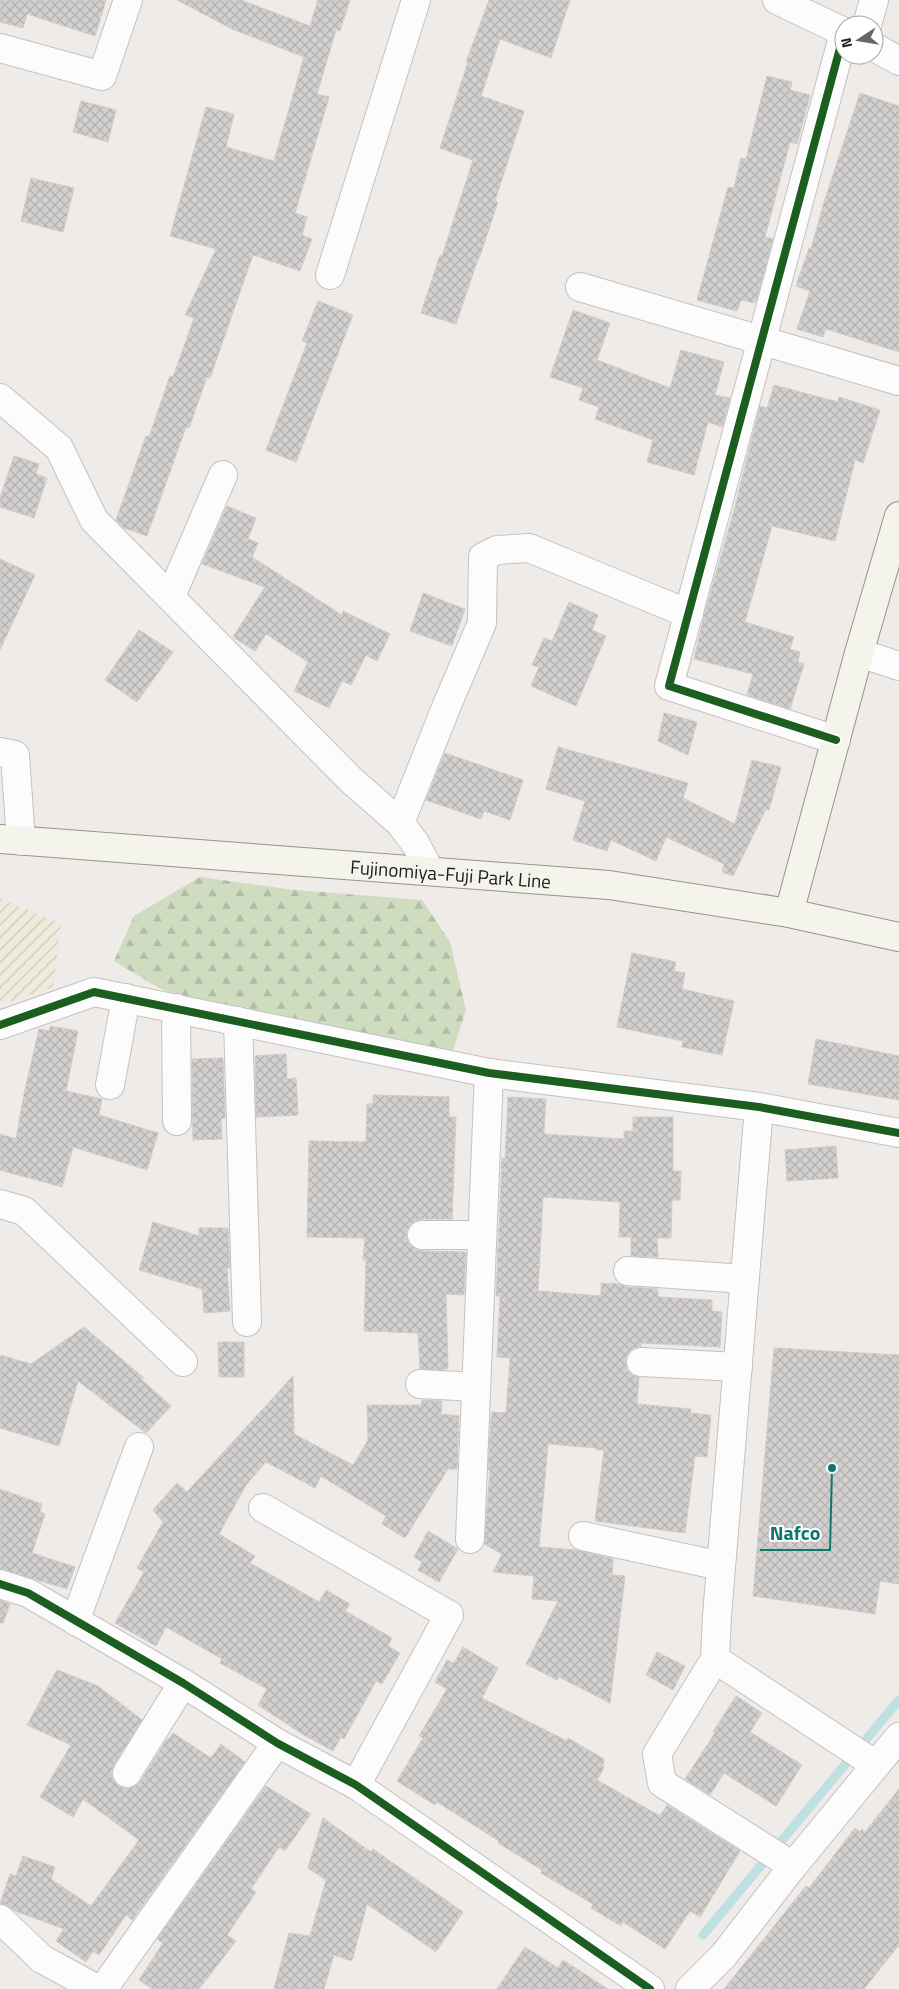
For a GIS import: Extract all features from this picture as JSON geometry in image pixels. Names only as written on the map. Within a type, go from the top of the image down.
[{"type":"main road","points":[[789,913],[859,654],[899,516]]},
{"type":"main road","name":"Fujinomiya-Fuji Park Line","points":[[10,840],[610,886],[789,913],[899,936]]},
{"type":"street","points":[[0,48],[102,76],[128,0]]},
{"type":"street","points":[[330,275],[416,0]]},
{"type":"street","points":[[777,0],[834,27]]},
{"type":"street","points":[[870,15],[874,0]]},
{"type":"street","points":[[884,53],[899,61]]},
{"type":"street","points":[[835,65],[669,686],[836,740]]},
{"type":"street","points":[[580,287],[899,381]]},
{"type":"street","points":[[0,398],[59,448],[94,520],[351,780],[400,823],[415,844],[430,872]]},
{"type":"street","points":[[171,596],[223,475]]},
{"type":"street","points":[[400,823],[482,623],[483,557],[497,550],[530,548],[689,614]]},
{"type":"street","points":[[859,654],[899,666]]},
{"type":"street","points":[[0,752],[15,755],[10,840]]},
{"type":"street","points":[[0,1025],[94,992],[489,1073],[759,1107],[899,1133]]},
{"type":"street","points":[[110,1085],[126,998]]},
{"type":"street","points":[[176,1008],[177,1121]]},
{"type":"street","points":[[238,1021],[247,1322]]},
{"type":"street","points":[[470,1540],[489,1073]]},
{"type":"street","points":[[759,1107],[715,1660],[657,1754],[662,1783],[789,1862]]},
{"type":"street","points":[[0,1204],[24,1211],[183,1362]]},
{"type":"street","points":[[422,1235],[482,1235]]},
{"type":"street","points":[[628,1271],[745,1280]]},
{"type":"street","points":[[640,1362],[738,1367]]},
{"type":"street","points":[[420,1384],[476,1387]]},
{"type":"street","points":[[76,1621],[139,1447]]},
{"type":"street","points":[[263,1508],[449,1615],[356,1785]]},
{"type":"street","points":[[583,1536],[721,1566]]},
{"type":"street","points":[[0,1584],[28,1593],[183,1683],[277,1743],[356,1785],[650,1989]]},
{"type":"street","points":[[715,1660],[865,1758]]},
{"type":"street","points":[[127,1773],[183,1683]]},
{"type":"street","points":[[690,1989],[724,1955],[865,1758],[899,1737]]},
{"type":"street","points":[[103,1989],[277,1743]]},
{"type":"street","points":[[0,1918],[42,1959],[97,1989]]},
{"type":"shaded area","points":[[0,898],[61,924],[53,987],[0,1005]]},
{"type":"green space","points":[[200,877],[295,890],[422,900],[450,942],[466,1010],[451,1056],[187,998],[159,988],[114,961],[134,916]]},
{"type":"building","points":[[0,0],[106,0],[95,36],[27,14],[23,28],[0,22]]},
{"type":"building","points":[[177,0],[241,0],[310,26],[318,0],[350,0],[340,31],[336,30],[317,94],[329,97],[295,213],[307,217],[302,235],[312,239],[300,271],[253,255],[210,378],[207,377],[189,428],[186,427],[147,536],[124,528],[116,520],[146,436],[149,437],[170,376],[173,377],[194,318],[185,315],[216,249],[170,236],[206,107],[234,114],[226,147],[274,161],[304,57],[232,29]]},
{"type":"building","points":[[489,0],[570,0],[551,58],[500,39],[481,96],[524,111],[495,201],[498,202],[456,324],[421,313],[440,255],[442,256],[473,160],[440,148],[468,62],[466,62]]},
{"type":"building","points":[[767,76],[792,82],[790,90],[810,95],[797,144],[790,142],[765,237],[773,239],[757,299],[754,303],[741,300],[737,311],[697,300],[728,187],[734,188],[741,158],[746,159]]},
{"type":"building","points":[[860,93],[899,106],[899,352],[826,329],[823,337],[797,329],[810,291],[796,286],[809,248],[811,249],[824,202]]},
{"type":"building","points":[[81,101],[116,110],[108,142],[73,132]]},
{"type":"building","points":[[31,178],[74,188],[63,232],[21,221]]},
{"type":"building","points":[[318,301],[353,315],[296,462],[266,450],[307,343],[302,341]]},
{"type":"building","points":[[573,310],[610,323],[597,360],[670,388],[681,350],[724,362],[715,395],[730,398],[722,427],[708,422],[694,475],[647,462],[653,440],[595,419],[599,407],[579,400],[583,388],[550,377]]},
{"type":"building","points":[[774,385],[838,402],[839,397],[880,410],[863,463],[855,460],[835,541],[772,526],[745,622],[794,637],[790,649],[800,652],[798,662],[804,664],[790,709],[747,695],[753,674],[694,659],[760,406],[767,408]]},
{"type":"building","points":[[14,456],[39,464],[36,474],[47,478],[34,518],[0,507],[0,498]]},
{"type":"building","points":[[227,506],[256,518],[248,539],[258,543],[252,557],[342,615],[343,611],[390,634],[377,661],[366,655],[351,685],[342,681],[329,708],[294,691],[308,662],[266,634],[255,651],[233,637],[265,587],[202,564]]},
{"type":"building","points":[[0,559],[35,575],[0,650]]},
{"type":"building","points":[[423,593],[465,609],[452,646],[410,631]]},
{"type":"building","points":[[569,602],[598,615],[592,630],[606,636],[576,706],[531,686],[539,667],[532,665],[544,638],[552,641]]},
{"type":"building","points":[[139,630],[173,652],[137,702],[105,680]]},
{"type":"building","points":[[664,713],[697,722],[688,755],[658,741]]},
{"type":"building","points":[[558,747],[688,783],[683,798],[735,824],[752,760],[781,767],[769,810],[766,809],[733,876],[722,872],[724,864],[666,837],[656,861],[611,840],[607,851],[573,840],[585,801],[546,789]]},
{"type":"building","points":[[445,753],[523,780],[510,820],[484,811],[481,819],[426,800]]},
{"type":"building","points":[[632,953],[676,962],[674,971],[685,973],[682,989],[734,1001],[722,1055],[682,1047],[683,1041],[617,1027]]},
{"type":"building","points":[[50,1026],[78,1031],[66,1091],[102,1099],[99,1115],[158,1133],[147,1170],[73,1147],[62,1187],[0,1170],[0,1134],[16,1139],[39,1029],[49,1031]]},
{"type":"building","points":[[816,1039],[899,1056],[899,1100],[808,1084]]},
{"type":"building","points":[[286,1054],[287,1079],[296,1078],[298,1115],[256,1117],[255,1056]]},
{"type":"building","points":[[223,1058],[225,1118],[221,1119],[222,1139],[193,1140],[192,1059]]},
{"type":"building","points":[[373,1095],[449,1097],[449,1117],[456,1117],[452,1219],[422,1219],[415,1221],[409,1227],[406,1235],[408,1242],[415,1249],[422,1251],[466,1252],[464,1295],[446,1294],[448,1368],[443,1370],[420,1369],[418,1333],[364,1331],[366,1260],[363,1260],[365,1238],[307,1237],[309,1141],[366,1142],[367,1104],[373,1104]]},
{"type":"building","points":[[508,1097],[546,1099],[544,1134],[624,1139],[624,1131],[633,1131],[633,1117],[673,1117],[673,1171],[681,1171],[680,1200],[672,1200],[671,1238],[657,1238],[658,1257],[631,1256],[631,1237],[619,1237],[620,1202],[543,1197],[538,1291],[601,1296],[601,1283],[620,1284],[627,1287],[658,1289],[658,1297],[712,1300],[712,1311],[722,1312],[720,1347],[641,1343],[641,1347],[633,1348],[628,1353],[625,1361],[627,1370],[632,1375],[639,1377],[637,1404],[691,1409],[690,1413],[711,1415],[707,1457],[695,1456],[685,1533],[595,1521],[604,1450],[548,1444],[539,1547],[577,1550],[613,1559],[612,1575],[625,1576],[610,1703],[559,1677],[557,1680],[526,1664],[558,1601],[532,1599],[534,1576],[493,1572],[502,1554],[484,1544],[490,1470],[488,1470],[491,1418],[492,1412],[506,1413],[510,1358],[497,1357],[500,1296],[496,1296],[502,1158],[505,1159]]},
{"type":"building","points":[[836,1146],[838,1178],[787,1181],[785,1150]]},
{"type":"building","points":[[153,1222],[199,1236],[199,1228],[228,1228],[230,1268],[227,1268],[230,1311],[204,1313],[202,1289],[139,1270]]},
{"type":"building","points":[[84,1327],[144,1378],[140,1378],[171,1406],[146,1433],[78,1381],[59,1446],[0,1428],[0,1355],[31,1364]]},
{"type":"building","points":[[218,1342],[244,1342],[244,1377],[219,1377]]},
{"type":"building","points":[[774,1348],[899,1355],[899,1584],[880,1581],[875,1614],[753,1596]]},
{"type":"building","points":[[293,1376],[294,1434],[353,1465],[368,1440],[367,1405],[422,1405],[421,1400],[442,1401],[441,1414],[459,1416],[457,1469],[448,1469],[405,1538],[382,1524],[386,1516],[321,1476],[315,1488],[266,1462],[246,1485],[219,1534],[255,1556],[250,1563],[319,1602],[326,1590],[350,1604],[345,1611],[392,1638],[388,1646],[400,1653],[382,1684],[376,1681],[344,1739],[341,1737],[333,1751],[304,1735],[258,1705],[267,1689],[220,1663],[222,1659],[166,1627],[156,1646],[115,1623],[144,1572],[137,1568],[163,1522],[153,1510],[177,1483],[187,1492]]},
{"type":"building","points":[[0,1489],[42,1504],[40,1512],[45,1514],[32,1553],[75,1567],[67,1589],[0,1569]]},
{"type":"building","points":[[428,1531],[458,1549],[439,1582],[418,1570],[422,1562],[414,1557]]},
{"type":"building","points":[[0,1600],[10,1604],[3,1623],[0,1623]]},
{"type":"building","points":[[463,1647],[498,1668],[482,1698],[567,1741],[568,1738],[604,1759],[603,1770],[597,1780],[660,1816],[667,1805],[740,1851],[700,1917],[690,1911],[665,1949],[623,1922],[621,1926],[591,1908],[593,1904],[541,1873],[542,1870],[498,1843],[499,1841],[437,1802],[435,1805],[397,1781],[423,1738],[419,1736],[447,1689],[435,1682],[447,1660],[454,1663]]},
{"type":"building","points":[[657,1652],[685,1666],[673,1690],[646,1675]]},
{"type":"building","points":[[57,1670],[98,1686],[142,1720],[111,1772],[113,1780],[119,1786],[127,1789],[140,1782],[167,1739],[173,1733],[211,1758],[221,1744],[245,1762],[132,1920],[126,1915],[99,1955],[93,1951],[86,1962],[56,1941],[64,1929],[0,1904],[10,1874],[16,1876],[23,1856],[55,1867],[51,1879],[91,1906],[139,1840],[83,1799],[73,1817],[40,1797],[71,1745],[27,1725]]},
{"type":"building","points":[[736,1696],[762,1713],[750,1732],[802,1765],[776,1806],[724,1773],[710,1795],[685,1779]]},
{"type":"building","points":[[266,1786],[311,1814],[285,1851],[279,1847],[251,1889],[256,1892],[227,1935],[236,1941],[199,1989],[152,1989],[139,1980],[163,1943],[157,1939]]},
{"type":"building","points":[[899,1789],[899,1945],[864,1989],[724,1989],[806,1886],[809,1888],[855,1828],[860,1832],[862,1829],[865,1832]]},
{"type":"building","points":[[323,1818],[371,1852],[373,1849],[463,1912],[436,1952],[367,1904],[352,1961],[334,1955],[324,1989],[274,1989],[289,1933],[310,1936],[326,1880],[308,1868]]},
{"type":"building","points":[[525,1947],[558,1968],[563,1960],[608,1989],[497,1989]]},
{"type":"waterway","points":[[703,1935],[899,1700]]},
{"type":"cycle path","points":[[835,65],[669,686],[836,740]]},
{"type":"cycle path","points":[[0,1025],[94,992],[489,1073],[759,1107],[899,1133]]},
{"type":"cycle path","points":[[0,1584],[28,1593],[183,1683],[277,1743],[356,1785],[650,1989]]},
{"type":"place","name":"Nafco","points":[[832,1468]]}]
